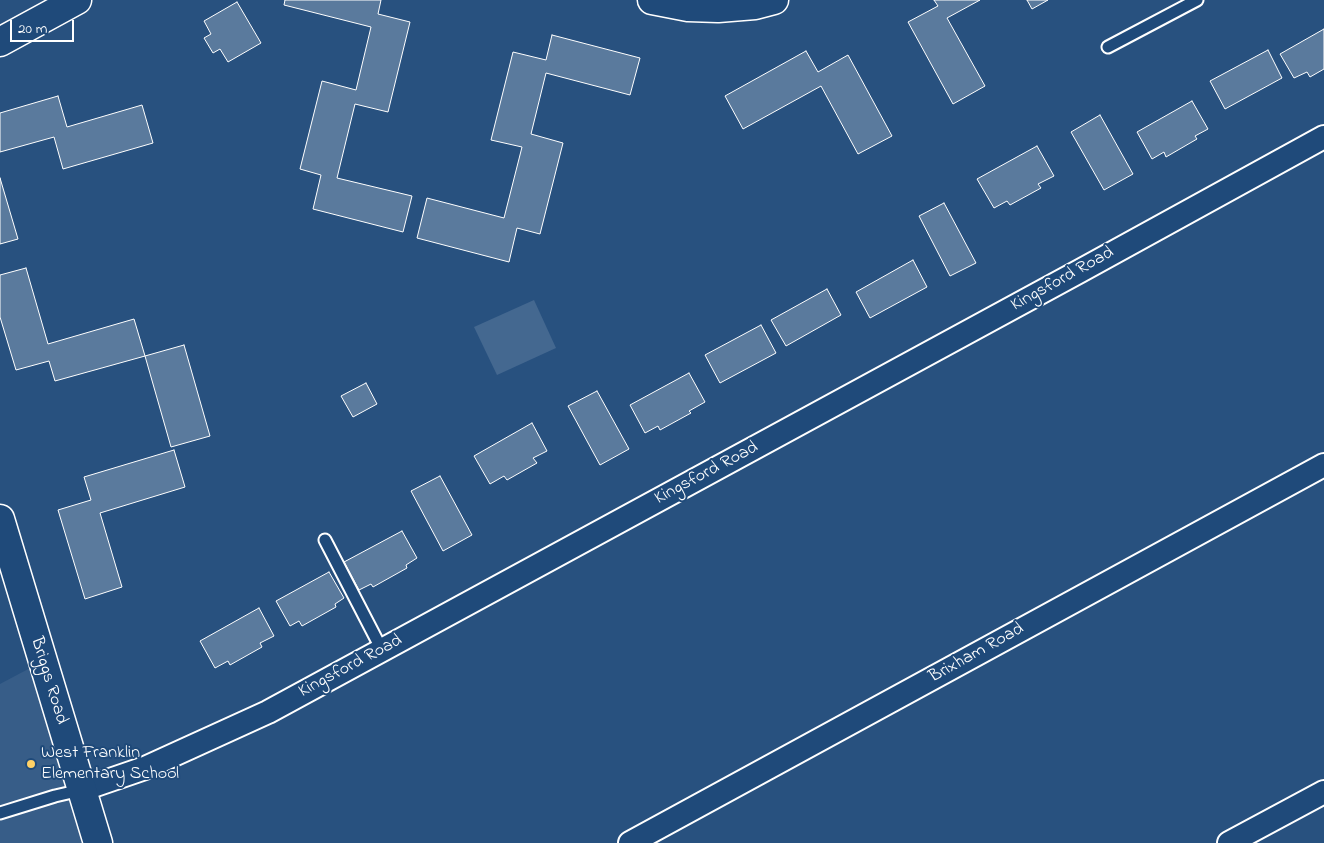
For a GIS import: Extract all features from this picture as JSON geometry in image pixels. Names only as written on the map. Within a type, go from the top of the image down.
[{"type":"street","points":[[0,42],[76,0]]},
{"type":"street","points":[[652,0],[688,7],[718,8],[755,5],[774,0]]},
{"type":"street","name":"Kingsford Road","points":[[81,790],[145,768],[268,712],[1072,276],[1324,137]]},
{"type":"street","name":"Brixham Road","points":[[630,843],[1324,465]]},
{"type":"street","name":"Briggs Road","points":[[0,519],[98,843]]},
{"type":"street","points":[[1229,843],[1324,792]]},
{"type":"lane","points":[[1108,47],[1197,0]]},
{"type":"lane","points":[[325,540],[382,650]]},
{"type":"lane","points":[[0,813],[81,790]]},
{"type":"shaded area","points":[[534,300],[556,348],[497,375],[474,327]]},
{"type":"shaded area","name":"West Franklin Elementary School","points":[[32,667],[87,843],[0,843],[0,684]]},
{"type":"building","points":[[285,0],[381,0],[378,14],[410,22],[388,112],[355,104],[337,178],[412,196],[403,232],[313,209],[321,175],[300,169],[322,81],[356,90],[371,27],[284,5]]},
{"type":"building","points":[[934,0],[980,0],[947,18],[985,86],[953,104],[908,22],[938,6]]},
{"type":"building","points":[[1027,0],[1048,0],[1032,9]]},
{"type":"building","points":[[237,2],[261,43],[228,62],[220,49],[213,53],[204,38],[211,34],[204,21]]},
{"type":"building","points":[[1324,29],[1324,69],[1310,77],[1307,72],[1294,78],[1280,54]]},
{"type":"building","points":[[552,35],[640,58],[630,95],[546,73],[531,134],[563,143],[540,234],[517,228],[509,262],[417,238],[427,198],[504,218],[522,147],[491,140],[513,52],[546,60]]},
{"type":"building","points":[[1268,50],[1282,78],[1225,109],[1210,81]]},
{"type":"building","points":[[806,51],[818,72],[848,55],[892,136],[858,154],[821,86],[743,129],[725,96]]},
{"type":"building","points":[[58,96],[67,127],[142,105],[153,143],[63,169],[54,137],[0,152],[0,113]]},
{"type":"building","points":[[1192,101],[1208,129],[1195,136],[1197,139],[1166,157],[1164,152],[1152,159],[1137,132]]},
{"type":"building","points":[[1100,115],[1133,174],[1104,190],[1071,132]]},
{"type":"building","points":[[1037,146],[1054,176],[1038,184],[1041,188],[1010,205],[1007,201],[994,208],[977,179]]},
{"type":"building","points":[[0,178],[18,239],[0,244]]},
{"type":"building","points":[[944,203],[976,263],[950,276],[919,216]]},
{"type":"building","points":[[913,260],[927,287],[870,318],[856,292]]},
{"type":"building","points":[[26,268],[48,344],[134,319],[145,356],[55,381],[49,361],[16,370],[0,317],[0,275]]},
{"type":"building","points":[[827,289],[841,315],[786,346],[771,320]]},
{"type":"building","points":[[761,325],[776,353],[720,383],[705,355]]},
{"type":"building","points":[[184,345],[210,436],[171,447],[145,356]]},
{"type":"building","points":[[689,373],[705,402],[689,411],[691,413],[660,430],[658,426],[645,433],[630,405]]},
{"type":"building","points":[[366,383],[377,404],[353,417],[341,396]]},
{"type":"building","points":[[597,391],[629,449],[600,465],[568,406]]},
{"type":"building","points":[[532,423],[547,451],[533,458],[537,463],[507,480],[504,476],[490,484],[474,456]]},
{"type":"building","points":[[174,450],[185,487],[100,513],[122,587],[85,599],[58,510],[91,500],[84,477]]},
{"type":"building","points":[[440,476],[472,535],[443,551],[411,491]]},
{"type":"building","points":[[402,531],[417,558],[406,565],[407,568],[373,587],[371,584],[359,590],[344,562]]},
{"type":"building","points":[[329,572],[344,598],[335,604],[336,607],[302,626],[299,621],[290,626],[276,601]]},
{"type":"building","points":[[259,608],[274,636],[260,643],[262,647],[230,665],[228,661],[215,668],[200,641]]},
{"type":"place","name":"West Franklin Elementary School","points":[[31,764]]}]
